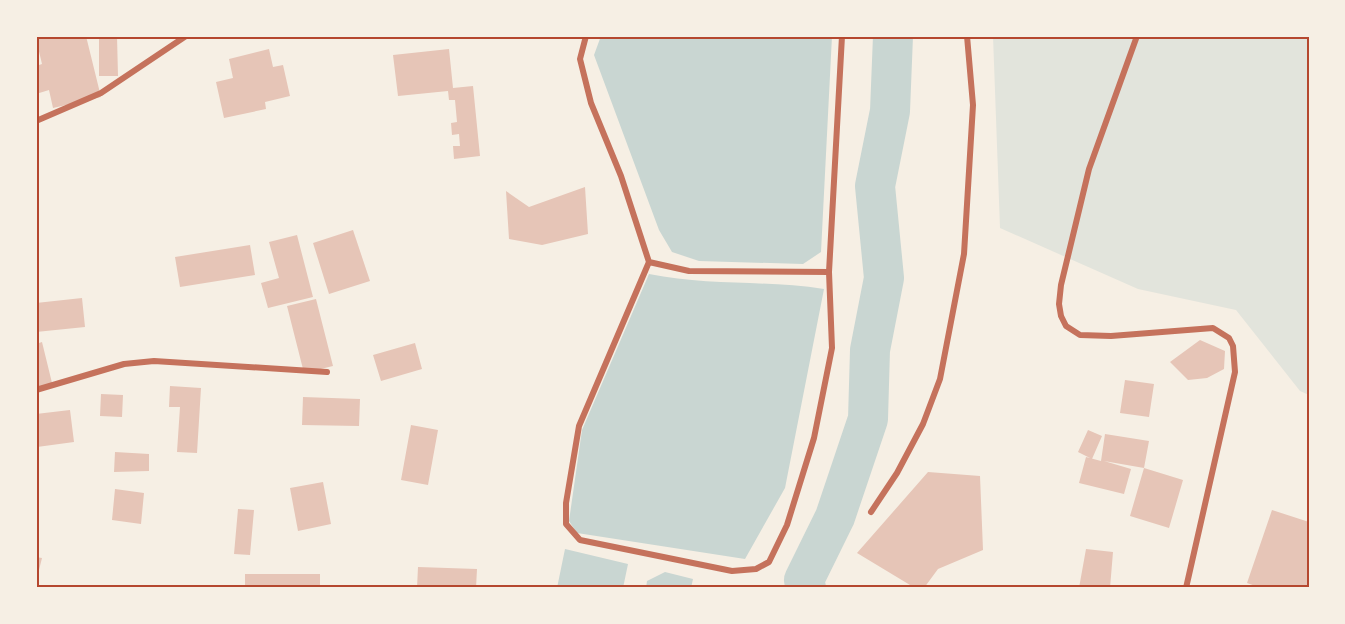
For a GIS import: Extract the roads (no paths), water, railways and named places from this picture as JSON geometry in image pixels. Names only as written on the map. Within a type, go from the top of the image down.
[{"type":"street","points":[[36,121],[110,88],[186,36]]},
{"type":"street","points":[[586,36],[580,59],[591,103],[621,176],[649,262],[579,426],[566,502],[566,524],[580,540],[732,571],[756,569],[769,562],[787,525],[814,438],[832,348],[829,272],[842,36]]},
{"type":"street","points":[[871,512],[897,473],[918,434],[940,379],[964,254],[973,105],[967,36]]},
{"type":"street","points":[[1137,36],[1089,169],[1059,304],[1066,326],[1080,335],[1111,336],[1213,328],[1229,338],[1233,346],[1235,372],[1186,588]]},
{"type":"street","points":[[649,262],[689,272],[829,272]]},
{"type":"street","points":[[36,390],[124,364],[154,361],[327,372]]},
{"type":"waterway","points":[[806,588],[804,580],[835,517],[868,419],[870,350],[884,278],[875,186],[890,111],[893,36]]}]
